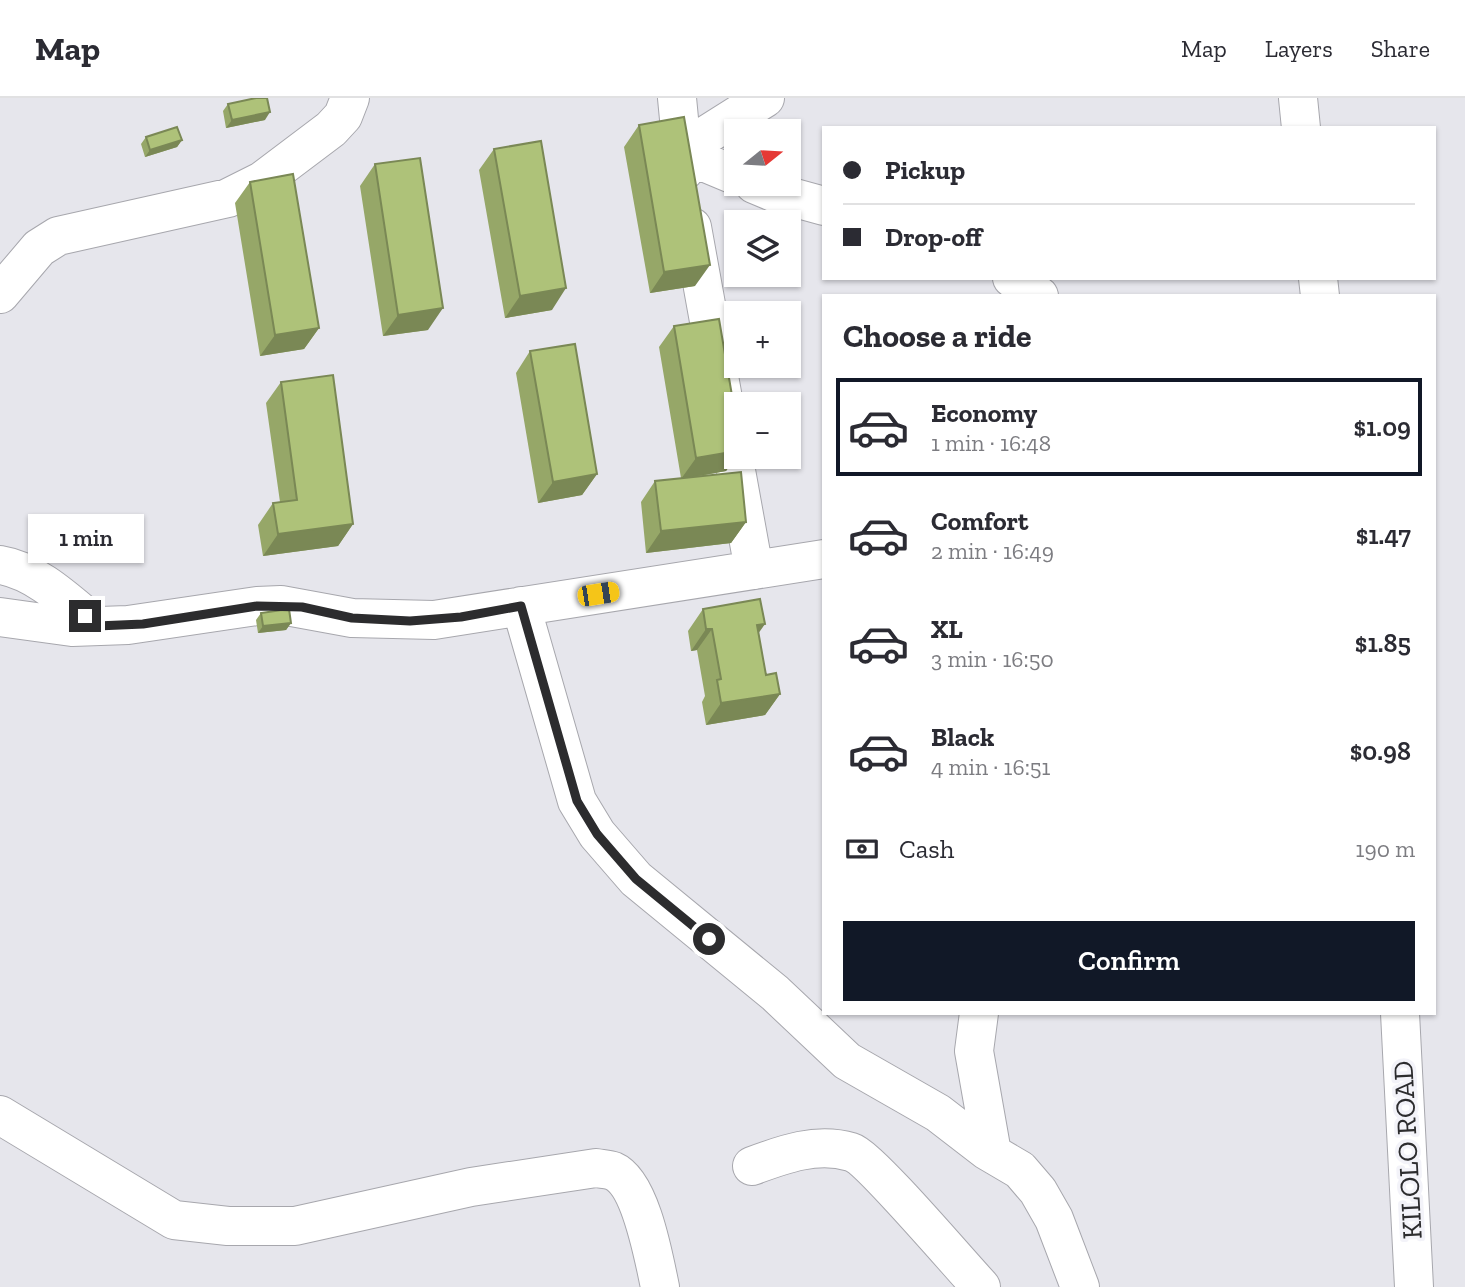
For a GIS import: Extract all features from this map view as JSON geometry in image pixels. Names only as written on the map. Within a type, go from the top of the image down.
[{"type":"street","points":[[0,294],[39,248],[58,236],[228,198],[262,181],[331,128],[343,116],[349,98]]},
{"type":"street","points":[[677,98],[694,238],[754,570]]},
{"type":"street","points":[[682,152],[765,98]]},
{"type":"street","points":[[1298,98],[1301,126]]},
{"type":"street","points":[[682,152],[724,170]]},
{"type":"street","points":[[788,196],[822,205]]},
{"type":"street","points":[[1015,280],[1036,294]]},
{"type":"street","points":[[0,617],[72,627],[97,626],[158,622],[257,606],[302,607],[352,618],[410,621],[461,617],[822,559]]},
{"type":"street","points":[[0,565],[10,567],[42,584],[97,626]]},
{"type":"street","points":[[521,606],[577,801],[597,834],[636,879],[767,986],[817,1018],[847,1061],[938,1113],[1020,1170],[1038,1191],[1054,1219],[1080,1287]]},
{"type":"street","points":[[979,1015],[974,1051],[992,1153]]},
{"type":"street","name":"KILOLO ROAD","points":[[1400,1015],[1414,1287]]},
{"type":"street","points":[[0,1115],[174,1220],[228,1226],[295,1226],[471,1187],[596,1168],[612,1171],[624,1180],[633,1193],[651,1243],[660,1287]]},
{"type":"street","points":[[752,1166],[788,1152],[825,1148],[854,1152],[881,1177],[981,1287]]},
{"type":"building","points":[[267,98],[270,112],[232,120],[228,104]]},
{"type":"building","points":[[684,117],[710,265],[664,272],[639,125]]},
{"type":"building","points":[[177,127],[182,140],[150,150],[146,137]]},
{"type":"building","points":[[541,141],[566,288],[520,296],[494,149]]},
{"type":"building","points":[[420,158],[443,308],[398,315],[375,164]]},
{"type":"building","points":[[293,174],[319,328],[275,335],[250,182]]},
{"type":"building","points":[[719,319],[724,348],[724,378],[729,378],[731,392],[724,392],[724,453],[696,458],[674,326]]},
{"type":"building","points":[[575,344],[597,474],[553,482],[530,351]]},
{"type":"building","points":[[333,375],[353,524],[278,534],[273,503],[297,500],[281,382]]},
{"type":"building","points":[[741,472],[746,522],[661,531],[655,481]]},
{"type":"building","points":[[760,599],[765,624],[757,625],[766,675],[776,673],[780,694],[721,703],[717,680],[721,679],[712,629],[706,629],[703,609]]},
{"type":"building","points":[[289,609],[291,623],[263,626],[261,613]]},
{"type":"route","points":[[85,616],[97,626],[128,625],[257,606],[281,605],[352,618],[410,621],[461,617],[521,606],[577,801],[597,834],[636,879],[709,939]]}]
